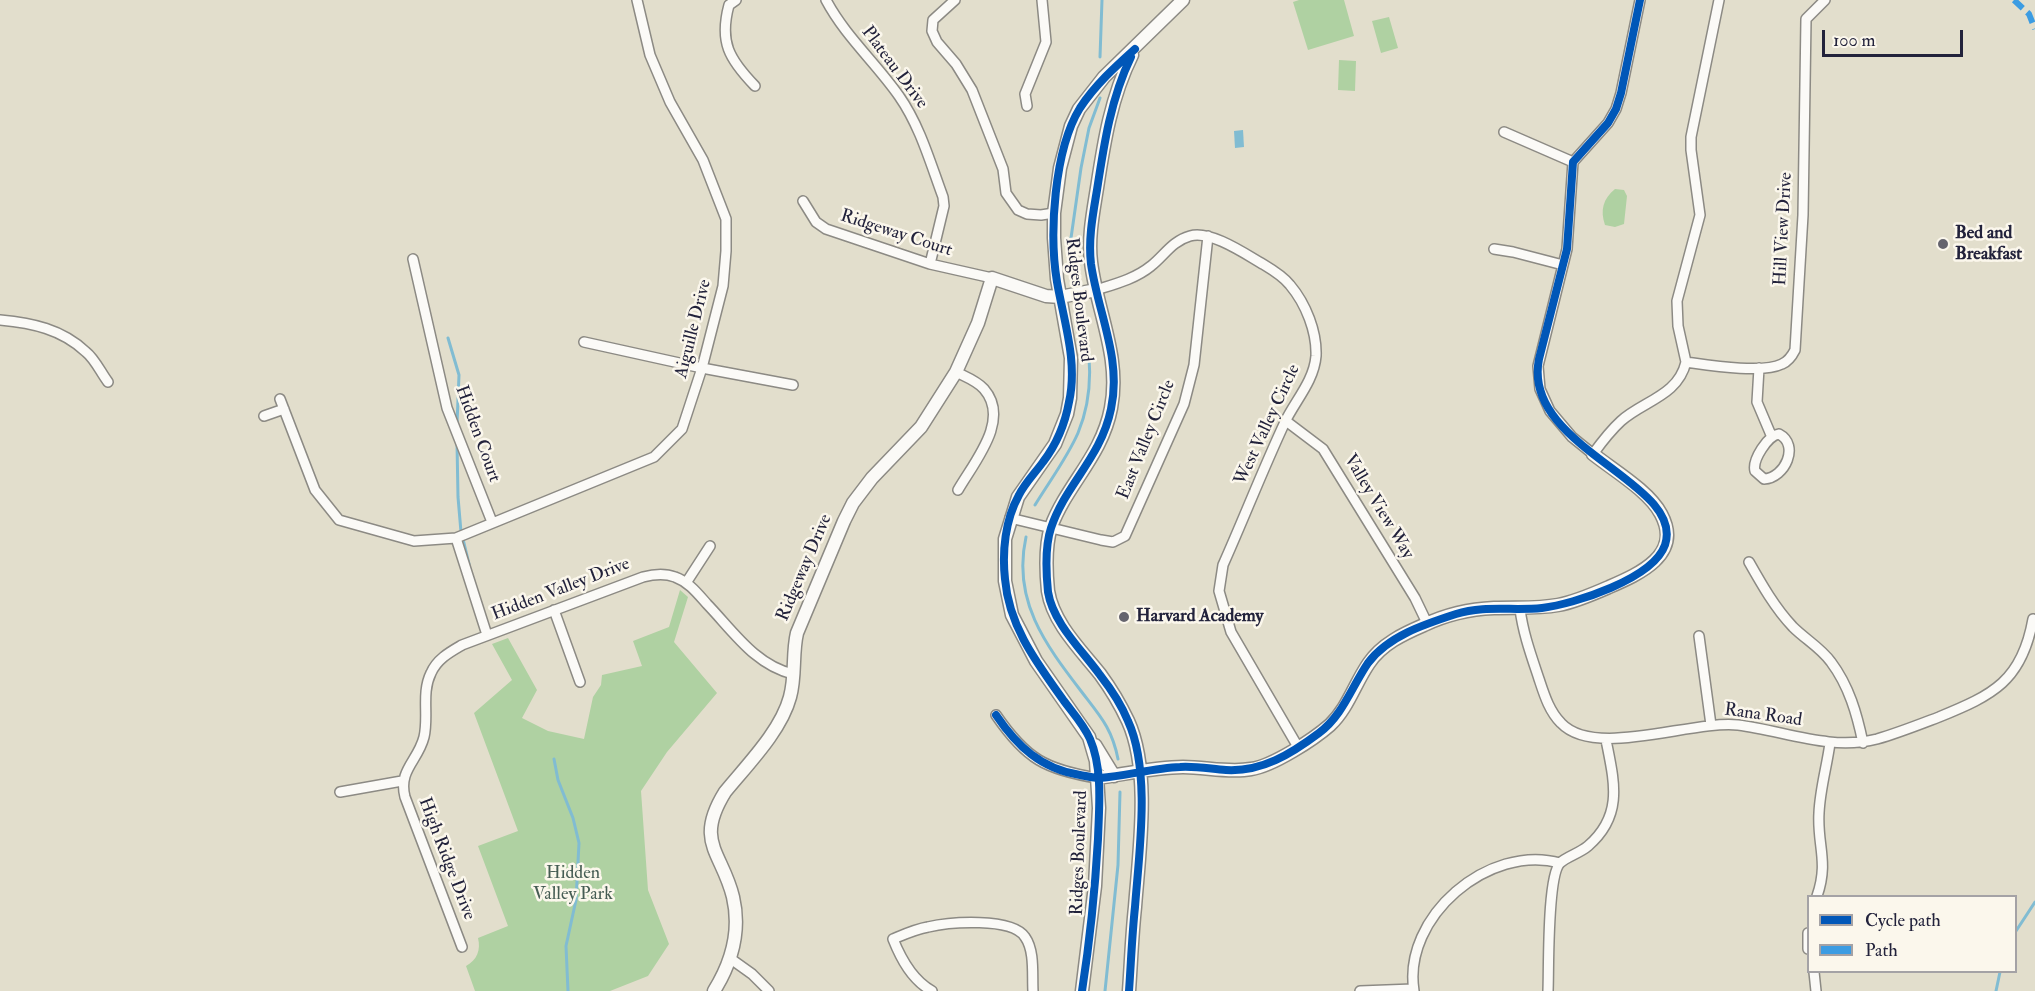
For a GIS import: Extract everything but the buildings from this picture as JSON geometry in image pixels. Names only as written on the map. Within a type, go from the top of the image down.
[{"type":"street","name":"Aiguille Drive","points":[[280,399],[315,490],[339,520],[414,541],[456,538],[654,457],[682,429],[702,368],[723,286],[726,219],[703,160],[670,102],[650,55],[637,0]]},
{"type":"street","points":[[736,0],[729,4],[723,26],[729,51],[738,68],[755,86]]},
{"type":"street","name":"Plateau Drive","points":[[826,0],[836,19],[897,94],[918,128],[943,197],[944,206],[930,264]]},
{"type":"street","points":[[954,0],[933,20],[932,31],[937,42],[956,64],[972,90],[1003,169],[1006,193],[1018,210],[1027,214],[1054,213]]},
{"type":"street","points":[[1027,106],[1025,94],[1046,42],[1042,0]]},
{"type":"street","name":"Ridges Boulevard","points":[[1082,991],[1095,886],[1099,808],[1096,761],[1089,737],[1036,661],[1012,615],[1005,581],[1005,539],[1018,496],[1055,444],[1067,414],[1070,398],[1071,358],[1054,260],[1054,213],[1065,146],[1079,109],[1104,77],[1182,0]]},
{"type":"street","points":[[996,715],[1010,735],[1036,759],[1053,768],[1098,778],[1182,767],[1251,769],[1270,763],[1317,735],[1336,717],[1376,653],[1427,623],[1473,610],[1560,605],[1636,576],[1653,563],[1662,551],[1666,538],[1660,512],[1644,494],[1572,437],[1544,402],[1538,381],[1539,359],[1568,243],[1573,162],[1608,123],[1616,109],[1640,0]]},
{"type":"street","points":[[1593,454],[1621,421],[1665,394],[1681,375],[1686,362],[1677,326],[1677,301],[1700,215],[1690,150],[1691,137],[1719,0]]},
{"type":"street","name":"Hill View Drive","points":[[1686,362],[1759,368],[1778,366],[1792,355],[1796,343],[1803,215],[1806,19],[1825,0]]},
{"type":"street","name":"Ridges Boulevard","points":[[1129,991],[1139,863],[1140,771],[1134,738],[1120,705],[1101,675],[1070,637],[1053,606],[1048,593],[1047,578],[1048,539],[1051,528],[1060,507],[1099,445],[1111,411],[1113,365],[1096,290],[1090,247],[1100,171],[1116,91],[1135,48]]},
{"type":"street","points":[[1504,132],[1573,162]]},
{"type":"street","name":"Ridgeway Court","points":[[803,201],[816,222],[826,229],[930,264],[992,278]]},
{"type":"street","points":[[992,278],[1046,296],[1060,297],[1096,290],[1133,277],[1151,266],[1179,240],[1192,235],[1208,236]]},
{"type":"street","name":"West Valley Circle","points":[[1208,236],[1275,272],[1290,284],[1313,328],[1316,357],[1312,374],[1286,421],[1223,565],[1219,591],[1231,632],[1298,747]]},
{"type":"street","name":"East Valley Circle","points":[[1010,518],[1113,542],[1125,536],[1184,404],[1194,365],[1208,236]]},
{"type":"street","points":[[1494,249],[1563,265]]},
{"type":"street","name":"Hidden Court","points":[[413,259],[429,321],[447,408],[492,522]]},
{"type":"street","name":"Ridgeway Drive","points":[[714,991],[731,960],[735,933],[733,900],[712,846],[712,823],[718,803],[782,717],[790,698],[794,649],[799,626],[844,521],[861,491],[921,427],[956,372],[978,323],[992,278]]},
{"type":"street","points":[[0,320],[50,328],[61,334],[88,353],[108,382]]},
{"type":"street","points":[[584,342],[793,385]]},
{"type":"street","points":[[1759,368],[1757,402],[1772,435]]},
{"type":"street","points":[[956,372],[984,389],[994,413],[994,424],[990,435],[958,490]]},
{"type":"street","points":[[264,416],[284,409]]},
{"type":"street","name":"Valley View Way","points":[[1286,421],[1323,449],[1415,598],[1427,623]]},
{"type":"street","points":[[1772,435],[1783,436],[1788,445],[1789,454],[1786,464],[1779,473],[1764,479],[1757,474],[1754,463],[1772,435]]},
{"type":"street","points":[[456,538],[487,636]]},
{"type":"street","points":[[710,546],[686,583],[767,665],[793,674]]},
{"type":"street","points":[[1749,562],[1772,603],[1793,627],[1830,661],[1847,689],[1857,715],[1863,743]]},
{"type":"street","name":"Hidden Valley Drive","points":[[402,781],[420,751],[425,734],[427,686],[432,671],[444,656],[462,645],[650,575],[669,575],[686,583]]},
{"type":"street","name":"Rana Road","points":[[1520,609],[1525,637],[1552,712],[1575,734],[1606,740],[1711,725],[1737,725],[1830,743],[1863,743],[1893,735],[1967,706],[1992,692],[2008,678],[2021,661],[2034,620]]},
{"type":"street","points":[[554,610],[580,682]]},
{"type":"street","points":[[1699,636],[1711,725]]},
{"type":"street","points":[[1089,737],[1114,776]]},
{"type":"street","points":[[1360,991],[1413,990],[1413,963],[1422,937],[1441,908],[1462,887],[1487,873],[1515,862],[1536,860],[1560,863],[1592,843],[1609,820],[1613,803],[1614,786],[1606,740]]},
{"type":"street","points":[[1818,895],[1824,866],[1819,825],[1820,803],[1830,743]]},
{"type":"street","points":[[340,792],[402,781]]},
{"type":"street","name":"High Ridge Drive","points":[[402,781],[405,796],[462,947]]},
{"type":"street","points":[[1548,991],[1551,904],[1560,863]]},
{"type":"street","points":[[932,991],[916,980],[910,972],[893,939],[921,929],[945,924],[994,923],[1015,928],[1026,938],[1031,954],[1033,991]]},
{"type":"street","points":[[731,960],[752,974],[769,991]]},
{"type":"street","points":[[1815,975],[1816,991]]},
{"type":"street","points":[[1815,975],[1824,991]]},
{"type":"green space","points":[[1344,0],[1354,36],[1308,50],[1293,2]]},
{"type":"green space","points":[[1389,17],[1398,48],[1381,53],[1372,21]]},
{"type":"green space","points":[[1339,60],[1356,61],[1355,91],[1338,90]]},
{"type":"green space","points":[[1615,189],[1624,190],[1627,196],[1624,224],[1615,227],[1605,225],[1603,214],[1605,201]]},
{"type":"green space","name":"Hidden Valley Park","points":[[680,590],[688,597],[674,642],[717,693],[667,752],[641,791],[648,890],[669,944],[648,976],[610,991],[475,991],[466,966],[477,954],[478,938],[508,926],[478,846],[518,831],[474,713],[512,680],[492,644],[508,638],[537,690],[522,718],[548,731],[584,739],[593,697],[601,685],[602,675],[642,666],[633,641],[669,627]]},
{"type":"water","points":[[1243,130],[1244,147],[1235,148],[1234,131]]},
{"type":"waterway","points":[[1100,57],[1102,0]]},
{"type":"waterway","points":[[1072,274],[1069,252],[1081,168],[1089,128],[1100,98]]},
{"type":"waterway","points":[[1035,505],[1074,442],[1087,402],[1090,371],[1081,309]]},
{"type":"waterway","points":[[448,338],[459,375],[457,424]]},
{"type":"waterway","points":[[457,443],[461,532]]},
{"type":"waterway","points":[[1026,537],[1023,560],[1024,581],[1035,620],[1055,656],[1104,723],[1118,759]]},
{"type":"waterway","points":[[463,539],[469,564]]},
{"type":"waterway","points":[[554,759],[558,780],[573,818],[579,843],[576,900],[566,946],[568,991]]},
{"type":"waterway","points":[[1105,991],[1118,865],[1120,792]]},
{"type":"waterway","points":[[2017,929],[2035,902]]},
{"type":"waterway","points":[[1996,991],[2000,973]]},
{"type":"marked path","points":[[2014,0],[2029,14],[2035,29]]},
{"type":"cycle path","points":[[996,715],[1012,737],[1042,762],[1080,775],[1100,778],[1180,767],[1226,770],[1252,768],[1287,754],[1327,726],[1341,710],[1368,663],[1396,638],[1432,622],[1467,611],[1542,608],[1573,601],[1629,579],[1658,557],[1665,545],[1665,523],[1652,502],[1576,440],[1554,417],[1540,390],[1539,359],[1567,249],[1573,162],[1608,123],[1616,109],[1640,0]]},
{"type":"cycle path","points":[[1082,991],[1097,858],[1099,801],[1097,763],[1085,729],[1044,673],[1018,629],[1008,596],[1004,547],[1014,505],[1024,486],[1056,441],[1069,402],[1071,357],[1057,282],[1054,240],[1056,193],[1064,146],[1080,108],[1092,92],[1135,49]]},
{"type":"cycle path","points":[[1129,991],[1142,812],[1135,741],[1119,703],[1056,615],[1048,592],[1046,559],[1049,535],[1057,513],[1099,442],[1111,409],[1114,372],[1108,336],[1094,282],[1090,255],[1091,236],[1109,122],[1118,89],[1131,57]]},
{"type":"place","name":"Bed and Breakfast","points":[[1943,244]]},
{"type":"place","name":"Harvard Academy","points":[[1124,617]]}]
